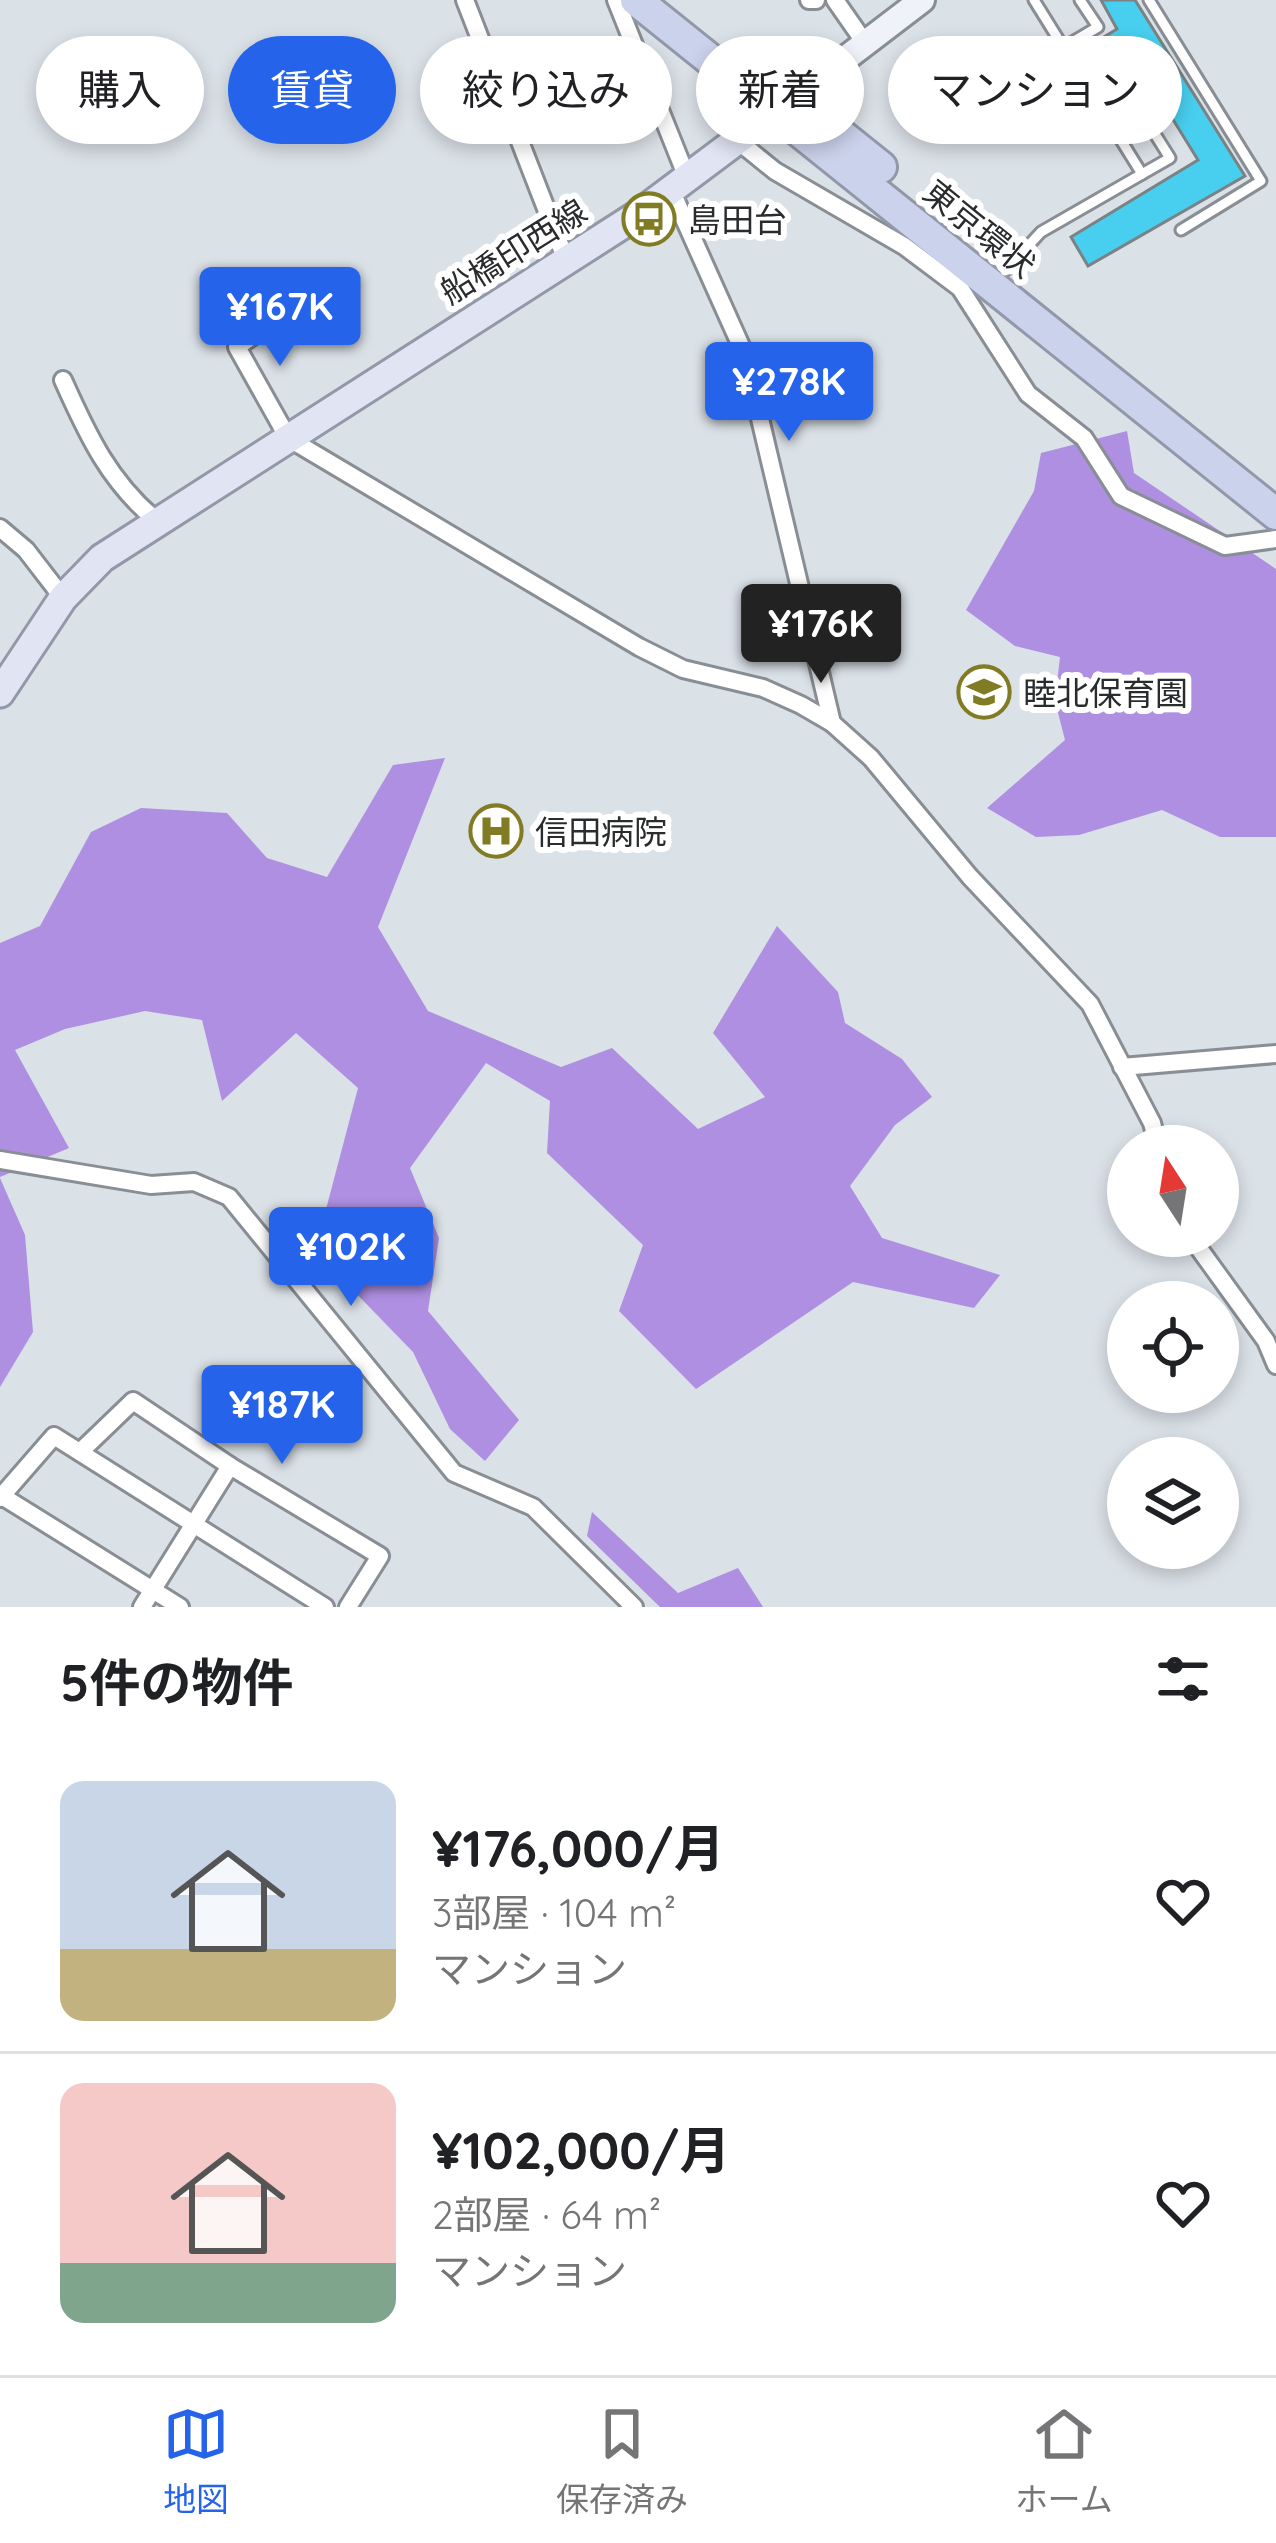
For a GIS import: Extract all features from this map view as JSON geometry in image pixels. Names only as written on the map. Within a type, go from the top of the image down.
[{"type":"highway","name":"東京環状","points":[[636,0],[696,41]]},
{"type":"highway","name":"東京環状","points":[[670,0],[711,36]]},
{"type":"highway","name":"東京環状","points":[[835,144],[1276,514]]},
{"type":"highway","name":"東京環状","points":[[839,144],[1276,490]]},
{"type":"main road","name":"船橋印西線","points":[[0,693],[63,598],[102,558],[680,186],[734,144]]},
{"type":"street","points":[[465,0],[566,260]]},
{"type":"street","points":[[616,0],[745,355],[832,723]]},
{"type":"street","points":[[836,0],[866,43],[922,0]]},
{"type":"street","points":[[742,144],[775,171],[904,246],[960,288],[1028,394],[1084,439],[1121,496],[1225,546],[1276,539]]},
{"type":"street","points":[[296,306],[237,347],[288,438],[640,647],[683,669],[763,688],[832,723],[871,758],[970,877],[1090,1004],[1149,1125]]},
{"type":"street","points":[[63,380],[95,450],[127,497],[158,522]]},
{"type":"street","points":[[0,528],[26,550],[63,598]]},
{"type":"street","points":[[1123,1067],[1276,1054]]},
{"type":"street","points":[[0,1160],[151,1185],[194,1182],[229,1197],[454,1472],[532,1507],[634,1607]]},
{"type":"street","points":[[1205,1257],[1266,1341],[1276,1365]]},
{"type":"street","points":[[80,1452],[134,1400],[230,1466],[380,1556],[348,1607]]},
{"type":"street","points":[[180,1607],[1,1497],[54,1436],[325,1607]]},
{"type":"street","points":[[142,1607],[230,1466]]},
{"type":"lane","points":[[1034,0],[1057,36]]},
{"type":"lane","points":[[1081,0],[1098,27],[1083,36]]},
{"type":"lane","points":[[1149,0],[1261,181],[1181,230]]},
{"type":"lane","points":[[1122,144],[1142,174]]},
{"type":"lane","points":[[1005,271],[1041,232],[1170,158],[1161,144]]},
{"type":"shaded area","points":[[1127,431],[1134,473],[1276,569],[1276,837],[1220,837],[1162,810],[1079,835],[1036,837],[987,808],[1065,740],[1055,701],[1060,657],[1015,646],[966,610],[1034,491],[1041,453]]},
{"type":"shaded area","points":[[445,758],[378,927],[428,1011],[561,1067],[612,1048],[698,1129],[765,1097],[713,1033],[777,926],[838,992],[845,1023],[902,1059],[932,1097],[895,1125],[850,1186],[882,1238],[1000,1275],[974,1308],[853,1282],[696,1389],[619,1311],[643,1245],[547,1153],[550,1101],[486,1063],[410,1168],[439,1238],[428,1311],[519,1420],[485,1461],[450,1429],[413,1352],[315,1251],[358,1088],[296,1033],[222,1101],[202,1020],[145,1011],[65,1029],[15,1050],[69,1148],[0,1177],[0,943],[40,926],[91,832],[141,808],[227,813],[267,858],[327,877],[393,765]]},
{"type":"shaded area","points":[[0,1178],[25,1235],[33,1332],[0,1387]]},
{"type":"shaded area","points":[[592,1512],[678,1593],[738,1568],[763,1607],[660,1607],[587,1536]]},
{"type":"building","points":[[1101,0],[1135,0],[1158,36],[1106,36],[1117,29]]},
{"type":"building","points":[[1182,75],[1245,176],[1088,266],[1071,237],[1198,160],[1182,134]]},
{"type":"place","name":"島田台","points":[[649,219]]},
{"type":"place","name":"睦北保育園","points":[[984,692]]},
{"type":"place","name":"信田病院","points":[[496,831]]}]
